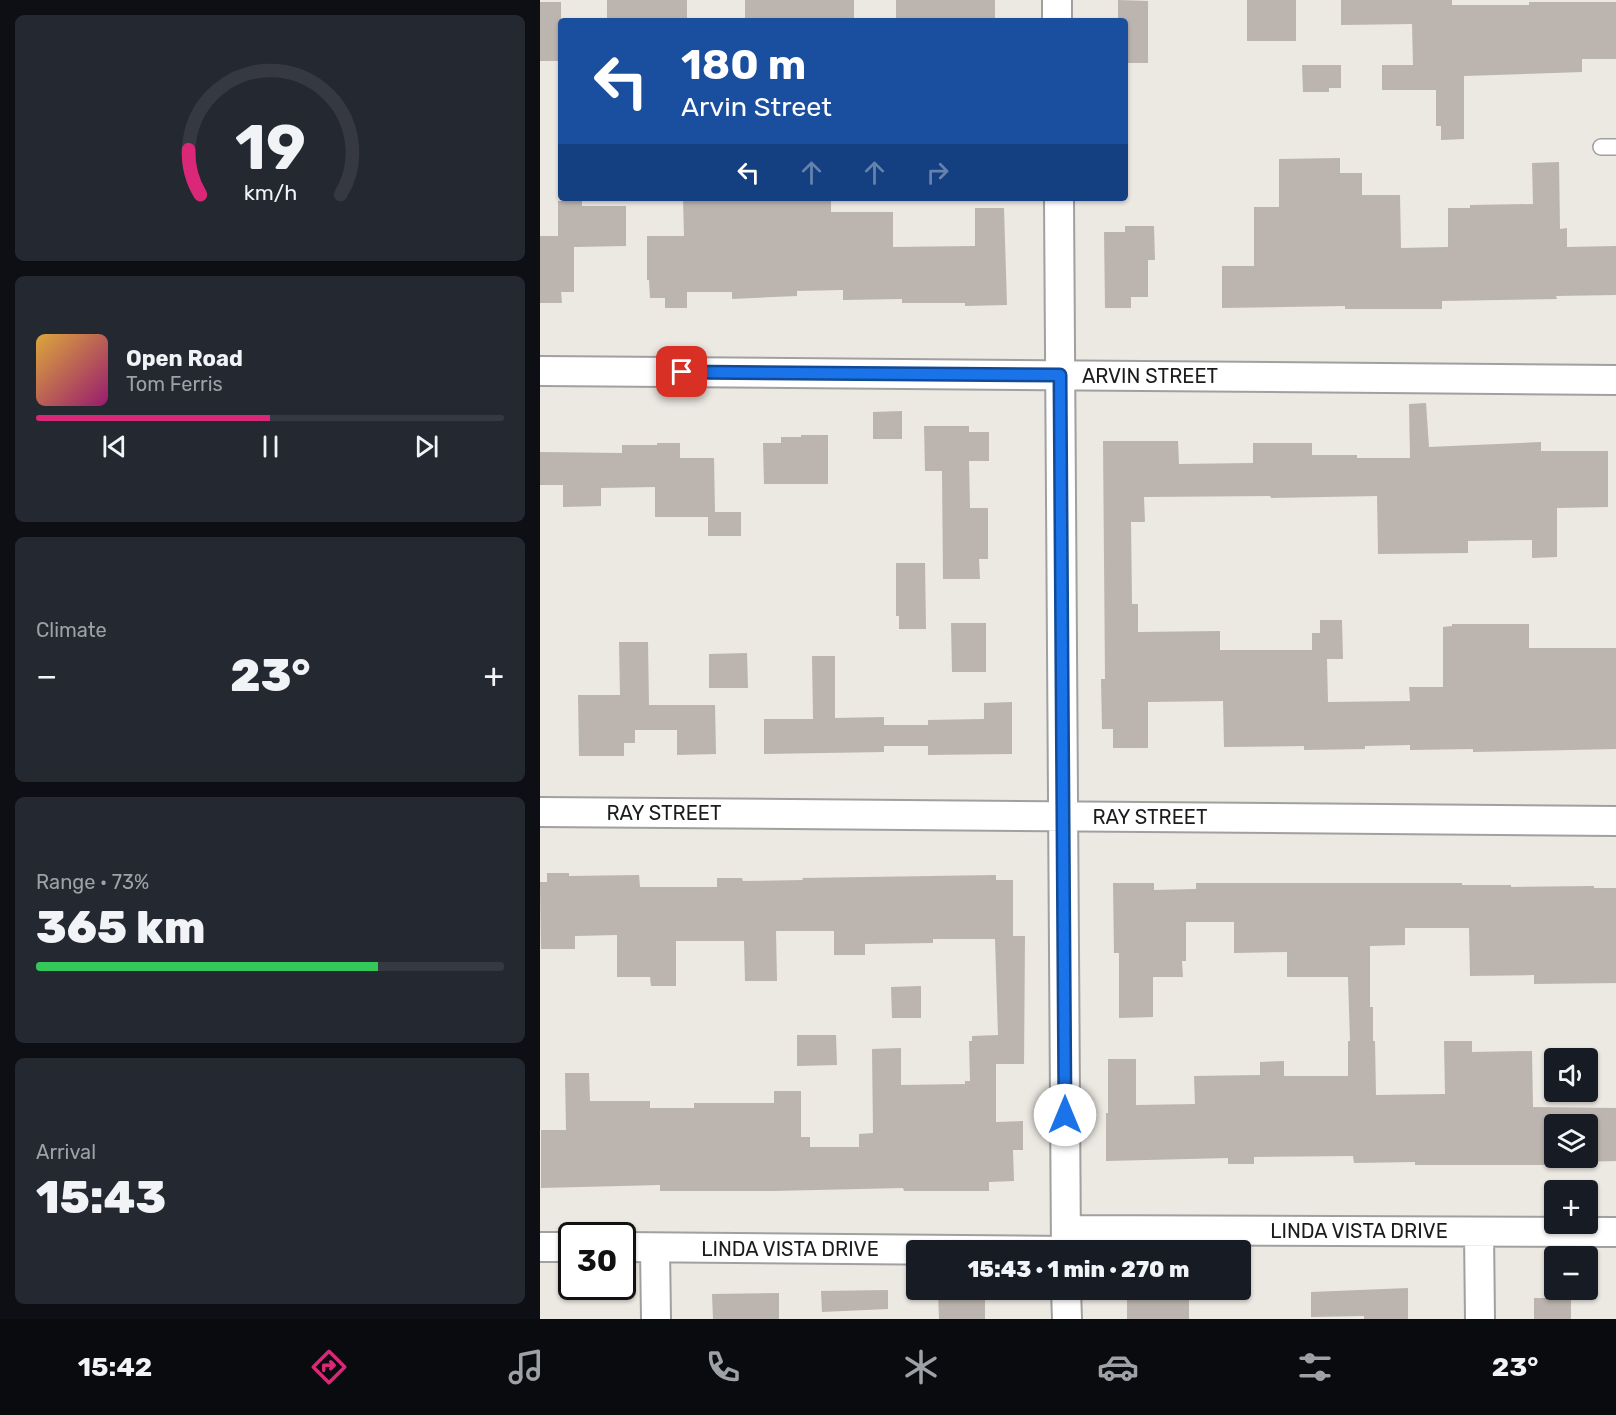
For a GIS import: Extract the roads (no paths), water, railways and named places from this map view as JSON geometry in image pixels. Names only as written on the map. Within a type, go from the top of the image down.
[{"type":"street","points":[[1057,0],[1058,18]]},
{"type":"street","points":[[1059,201],[1066,1240]]},
{"type":"street","name":"ARVIN STREET","points":[[540,371],[1616,380]]},
{"type":"street","name":"RAY STREET","points":[[540,812],[1616,821]]},
{"type":"street","points":[[1479,1232],[1480,1319]]},
{"type":"street","name":"LINDA VISTA DRIVE","points":[[1204,1240],[1479,1232],[1616,1233]]},
{"type":"street","name":"LINDA VISTA DRIVE","points":[[636,1247],[906,1246]]},
{"type":"street","points":[[540,1247],[558,1247]]},
{"type":"street","points":[[655,1248],[656,1319]]},
{"type":"street","points":[[1066,1300],[1066,1319]]}]
